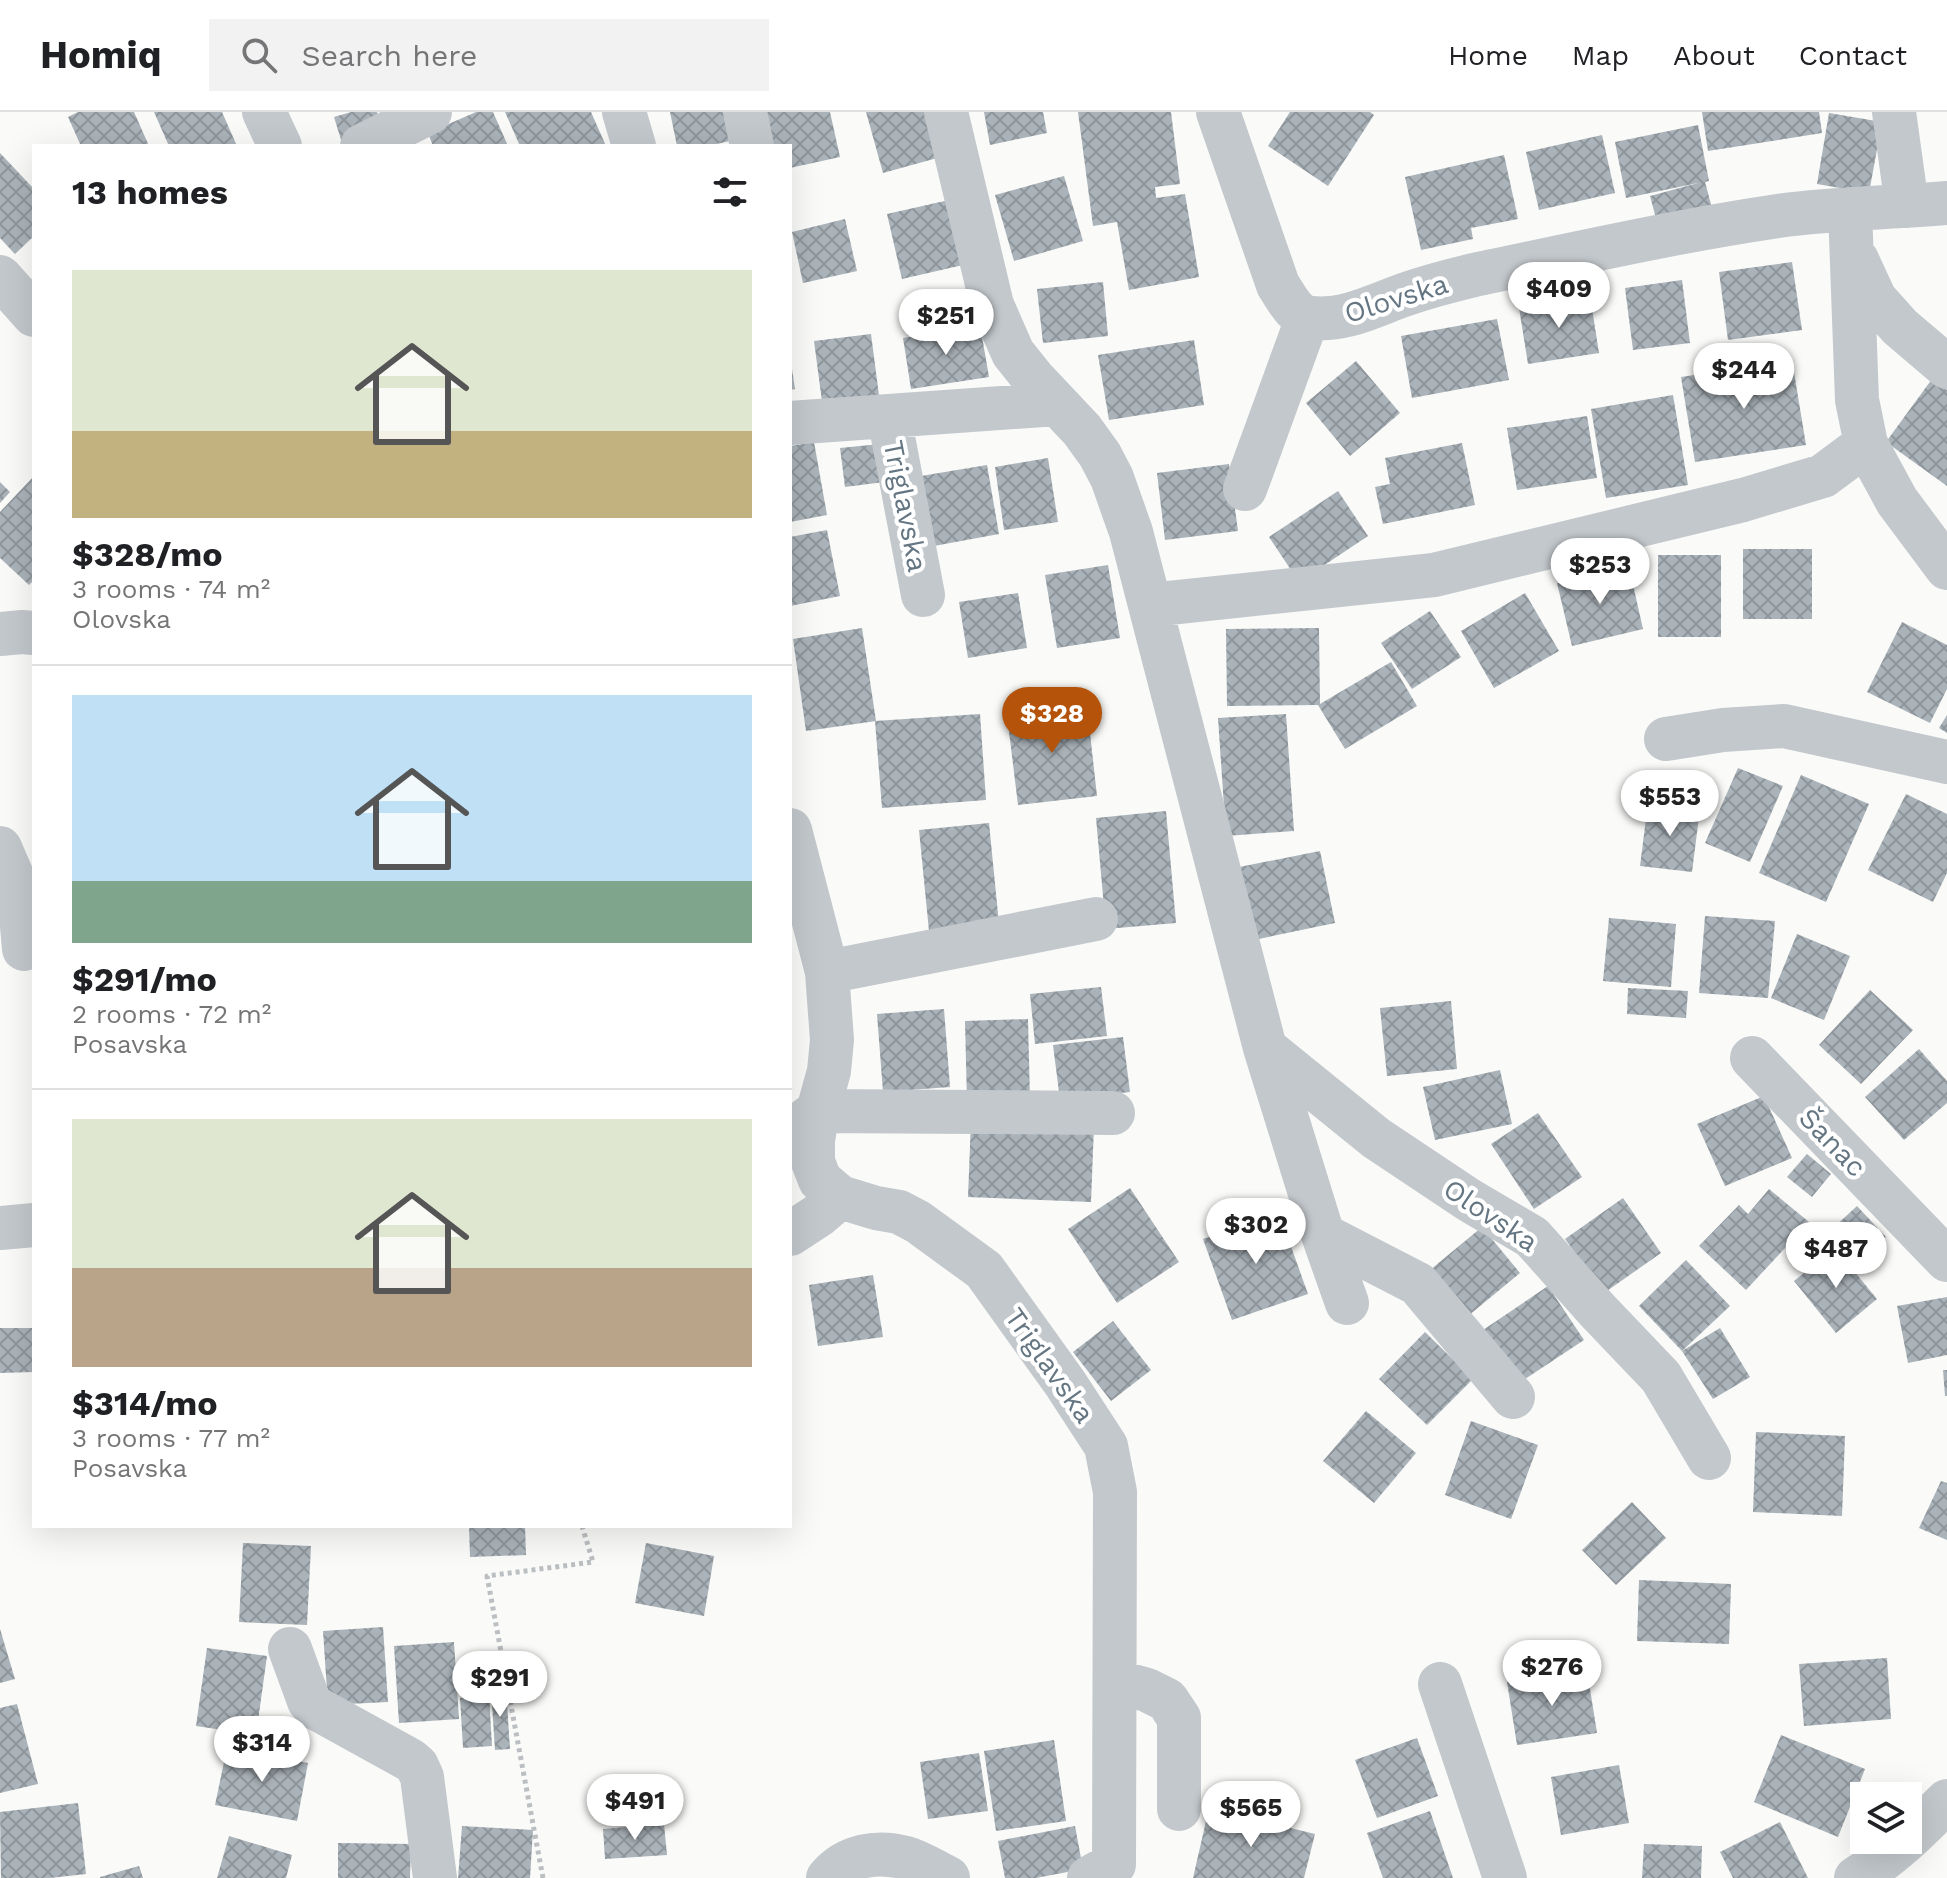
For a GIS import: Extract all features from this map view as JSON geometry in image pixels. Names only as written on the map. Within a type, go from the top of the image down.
[{"type":"street","points":[[264,112],[279,144]]},
{"type":"street","points":[[624,112],[633,144]]},
{"type":"street","points":[[745,112],[752,144]]},
{"type":"street","points":[[946,112],[992,305],[1013,353],[1082,430],[1100,455],[1112,478],[1131,532],[1265,1048],[1347,1303]]},
{"type":"street","name":"Olovska","points":[[1218,112],[1278,285],[1292,307],[1307,319],[1338,318],[1364,312],[1400,296],[1465,277],[1645,240],[1780,216],[1851,229],[1927,205],[1894,112]]},
{"type":"street","points":[[366,144],[425,113]]},
{"type":"street","points":[[1851,229],[1875,299],[1900,327],[1947,367]]},
{"type":"street","points":[[1851,229],[1857,400],[1866,444],[1897,501],[1947,568]]},
{"type":"street","points":[[1245,489],[1307,319]]},
{"type":"street","name":"Triglavska","points":[[792,423],[1057,404]]},
{"type":"street","name":"Triglavska","points":[[889,416],[923,595]]},
{"type":"street","points":[[1150,605],[1434,575],[1743,500],[1823,476],[1866,444]]},
{"type":"street","points":[[0,634],[32,633]]},
{"type":"street","points":[[1666,739],[1723,730],[1784,726],[1947,762]]},
{"type":"street","points":[[792,847],[802,934],[827,972],[832,1040],[829,1071],[804,1122]]},
{"type":"street","points":[[0,848],[19,892],[24,949]]},
{"type":"street","points":[[827,972],[1096,919]]},
{"type":"street","name":"Olovska","points":[[1265,1048],[1376,1138],[1469,1200],[1532,1237],[1661,1377],[1709,1458]]},
{"type":"street","name":"Šanac","points":[[1752,1058],[1947,1260]]},
{"type":"street","points":[[804,1122],[1113,1113]]},
{"type":"street","points":[[792,1233],[840,1197],[820,1180],[813,1162],[813,1140],[804,1122]]},
{"type":"street","name":"Triglavska","points":[[840,1197],[899,1212],[918,1222],[984,1270],[1106,1446],[1115,1492],[1115,1681],[1107,1873]]},
{"type":"street","points":[[0,1228],[32,1225]]},
{"type":"street","points":[[1323,1235],[1418,1284],[1513,1397]]},
{"type":"street","points":[[290,1649],[314,1707],[417,1766],[422,1777],[435,1878]]},
{"type":"street","points":[[1115,1681],[1147,1690],[1167,1700],[1179,1718],[1179,1809]]},
{"type":"street","points":[[1440,1684],[1505,1878]]},
{"type":"street","points":[[1856,1878],[1908,1840],[1947,1801]]},
{"type":"street","points":[[828,1878],[850,1859],[880,1855],[906,1858],[948,1878]]},
{"type":"path","points":[[543,1878],[487,1576],[593,1562],[583,1528]]},
{"type":"building","points":[[78,112],[134,112],[148,144],[80,144],[68,117]]},
{"type":"building","points":[[154,112],[222,112],[236,144],[168,144]]},
{"type":"building","points":[[351,112],[377,112],[383,130],[342,143],[334,117]]},
{"type":"building","points":[[476,112],[493,112],[507,144],[432,144],[428,133]]},
{"type":"building","points":[[505,112],[591,112],[605,144],[519,144]]},
{"type":"building","points":[[670,112],[727,112],[734,140],[717,144],[677,144]]},
{"type":"building","points":[[765,112],[830,112],[840,157],[792,168],[792,144],[773,144]]},
{"type":"building","points":[[866,112],[936,112],[948,155],[883,173]]},
{"type":"building","points":[[984,112],[1043,112],[1047,133],[990,145]]},
{"type":"building","points":[[1078,112],[1171,112],[1180,184],[1155,187],[1156,198],[1185,194],[1199,277],[1129,290],[1117,222],[1093,226]]},
{"type":"building","points":[[1290,112],[1370,112],[1374,115],[1328,186],[1268,146]]},
{"type":"building","points":[[1702,112],[1819,112],[1822,133],[1708,151]]},
{"type":"building","points":[[1829,113],[1882,122],[1869,193],[1817,184]]},
{"type":"building","points":[[1698,125],[1709,181],[1705,182],[1712,208],[1657,222],[1650,196],[1698,183],[1626,198],[1615,142]]},
{"type":"building","points":[[1602,135],[1615,193],[1539,210],[1526,152]]},
{"type":"building","points":[[0,153],[32,187],[32,238],[15,254],[0,238]]},
{"type":"building","points":[[1504,155],[1518,219],[1471,228],[1473,239],[1421,250],[1405,177]]},
{"type":"building","points":[[1064,176],[1083,241],[1014,261],[995,195]]},
{"type":"building","points":[[949,200],[963,265],[902,279],[887,214]]},
{"type":"building","points":[[845,219],[857,271],[803,283],[792,232]]},
{"type":"building","points":[[1792,262],[1802,330],[1728,340],[1719,272]]},
{"type":"building","points":[[1682,280],[1690,343],[1633,350],[1625,288]]},
{"type":"building","points":[[1103,282],[1108,336],[1043,343],[1037,289]]},
{"type":"building","points":[[1590,296],[1599,353],[1528,364],[1519,308]]},
{"type":"building","points":[[1497,319],[1509,380],[1412,398],[1401,336]]},
{"type":"building","points":[[980,325],[989,377],[911,389],[903,338]]},
{"type":"building","points":[[871,334],[880,403],[823,409],[814,341]]},
{"type":"building","points":[[1194,340],[1204,405],[1109,420],[1098,355]]},
{"type":"building","points":[[1792,360],[1806,445],[1695,462],[1681,377]]},
{"type":"building","points":[[1356,361],[1400,413],[1350,456],[1306,403]]},
{"type":"building","points":[[1932,379],[1947,390],[1947,486],[1886,442]]},
{"type":"building","points":[[1673,395],[1688,485],[1606,498],[1591,409]]},
{"type":"building","points":[[1587,416],[1597,478],[1517,490],[1507,428]]},
{"type":"building","points":[[814,442],[827,515],[792,522],[792,446]]},
{"type":"building","points":[[1462,443],[1475,505],[1383,524],[1375,487],[1390,484],[1385,458]]},
{"type":"building","points":[[880,444],[884,482],[845,487],[840,448]]},
{"type":"building","points":[[1048,458],[1058,522],[1004,530],[995,467]]},
{"type":"building","points":[[1229,464],[1238,531],[1165,540],[1157,473]]},
{"type":"building","points":[[987,465],[999,534],[934,546],[921,476]]},
{"type":"building","points":[[32,478],[32,582],[29,585],[0,558],[0,512]]},
{"type":"building","points":[[0,482],[10,492],[0,503]]},
{"type":"building","points":[[1338,491],[1368,536],[1299,582],[1269,537]]},
{"type":"building","points":[[827,530],[840,596],[792,606],[792,537]]},
{"type":"building","points":[[1743,549],[1812,549],[1812,619],[1743,619]]},
{"type":"building","points":[[1658,555],[1721,555],[1721,637],[1658,637]]},
{"type":"building","points":[[1108,565],[1120,638],[1057,648],[1045,575]]},
{"type":"building","points":[[1629,567],[1643,629],[1572,646],[1557,583]]},
{"type":"building","points":[[1018,593],[1027,648],[968,658],[959,602]]},
{"type":"building","points":[[1525,593],[1559,651],[1494,688],[1461,631]]},
{"type":"building","points":[[1430,611],[1461,657],[1412,689],[1381,643]]},
{"type":"building","points":[[1902,622],[1947,645],[1947,689],[1930,723],[1867,692]]},
{"type":"building","points":[[862,628],[876,721],[806,731],[793,639]]},
{"type":"building","points":[[1319,628],[1320,704],[1391,662],[1417,706],[1345,749],[1318,705],[1227,706],[1226,629]]},
{"type":"building","points":[[1087,706],[1097,796],[1018,805],[1007,715]]},
{"type":"building","points":[[980,714],[986,800],[882,808],[875,721]]},
{"type":"building","points":[[1286,714],[1294,831],[1226,836],[1218,718]]},
{"type":"building","points":[[1947,715],[1947,733],[1939,728]]},
{"type":"building","points":[[1738,768],[1783,786],[1750,862],[1705,843]]},
{"type":"building","points":[[1801,775],[1869,804],[1826,902],[1759,873]]},
{"type":"building","points":[[1906,794],[1947,814],[1947,873],[1933,902],[1868,870]]},
{"type":"building","points":[[1648,803],[1700,809],[1692,872],[1640,866]]},
{"type":"building","points":[[1166,811],[1176,923],[1106,929],[1096,818]]},
{"type":"building","points":[[989,823],[999,924],[929,931],[919,830]]},
{"type":"building","points":[[1320,851],[1335,923],[1249,941],[1234,868]]},
{"type":"building","points":[[1705,916],[1775,921],[1768,998],[1699,993]]},
{"type":"building","points":[[1609,918],[1676,924],[1671,987],[1603,981]]},
{"type":"building","points":[[1797,934],[1850,956],[1824,1020],[1771,998]]},
{"type":"building","points":[[1101,987],[1107,1036],[1035,1044],[1030,994]]},
{"type":"building","points":[[1628,988],[1688,991],[1686,1018],[1627,1014]]},
{"type":"building","points":[[1870,990],[1913,1030],[1861,1084],[1819,1045]]},
{"type":"building","points":[[1451,1001],[1457,1069],[1387,1076],[1380,1008]]},
{"type":"building","points":[[944,1009],[950,1087],[883,1092],[877,1014]]},
{"type":"building","points":[[1028,1019],[1030,1100],[967,1102],[965,1021]]},
{"type":"building","points":[[1123,1037],[1130,1092],[1060,1100],[1053,1045]]},
{"type":"building","points":[[1919,1049],[1947,1081],[1947,1103],[1904,1140],[1865,1097]]},
{"type":"building","points":[[1500,1070],[1512,1124],[1435,1140],[1423,1087]]},
{"type":"building","points":[[1764,1096],[1792,1158],[1725,1186],[1697,1124]]},
{"type":"building","points":[[1538,1113],[1582,1177],[1534,1209],[1491,1144]]},
{"type":"building","points":[[971,1120],[1094,1126],[1091,1202],[968,1197]]},
{"type":"building","points":[[1807,1154],[1831,1174],[1812,1197],[1787,1177]]},
{"type":"building","points":[[1130,1188],[1179,1262],[1117,1303],[1068,1229]]},
{"type":"building","points":[[1769,1189],[1809,1222],[1746,1290],[1699,1246],[1739,1205],[1748,1214]]},
{"type":"building","points":[[1623,1198],[1661,1253],[1604,1293],[1565,1239]]},
{"type":"building","points":[[1857,1206],[1886,1237],[1860,1262],[1831,1230]]},
{"type":"building","points":[[1279,1213],[1308,1294],[1232,1320],[1203,1239]]},
{"type":"building","points":[[1482,1227],[1520,1273],[1462,1321],[1424,1275]]},
{"type":"building","points":[[1835,1248],[1877,1299],[1836,1333],[1794,1281]]},
{"type":"building","points":[[1686,1260],[1730,1306],[1682,1351],[1639,1306]]},
{"type":"building","points":[[873,1275],[883,1337],[818,1346],[809,1285]]},
{"type":"building","points":[[1548,1286],[1584,1340],[1519,1383],[1483,1330]]},
{"type":"building","points":[[1947,1297],[1947,1355],[1908,1363],[1897,1306]]},
{"type":"building","points":[[1113,1321],[1151,1370],[1111,1401],[1073,1352]]},
{"type":"building","points":[[0,1328],[32,1328],[32,1372],[0,1373]]},
{"type":"building","points":[[1720,1328],[1750,1377],[1713,1399],[1682,1351]]},
{"type":"building","points":[[1425,1332],[1473,1379],[1427,1425],[1379,1379]]},
{"type":"building","points":[[1943,1370],[1947,1370],[1947,1396],[1945,1396]]},
{"type":"building","points":[[1366,1411],[1416,1453],[1374,1503],[1323,1461]]},
{"type":"building","points":[[1471,1421],[1538,1445],[1511,1519],[1445,1495]]},
{"type":"building","points":[[1756,1432],[1845,1436],[1842,1516],[1753,1512]]},
{"type":"building","points":[[1941,1481],[1947,1483],[1947,1540],[1919,1528]]},
{"type":"building","points":[[1632,1502],[1666,1538],[1616,1585],[1582,1550]]},
{"type":"building","points":[[469,1528],[525,1528],[526,1555],[470,1557]]},
{"type":"building","points":[[243,1543],[311,1546],[307,1625],[239,1622]]},
{"type":"building","points":[[646,1543],[714,1556],[704,1616],[635,1603]]},
{"type":"building","points":[[1639,1580],[1731,1584],[1729,1644],[1637,1641]]},
{"type":"building","points":[[383,1627],[388,1702],[328,1705],[323,1631]]},
{"type":"building","points":[[0,1629],[15,1679],[0,1683]]},
{"type":"building","points":[[454,1642],[459,1719],[399,1723],[394,1646]]},
{"type":"building","points":[[207,1648],[267,1656],[256,1735],[196,1726]]},
{"type":"building","points":[[1887,1658],[1891,1719],[1804,1726],[1799,1664]]},
{"type":"building","points":[[1587,1670],[1597,1733],[1517,1745],[1507,1682]]},
{"type":"building","points":[[506,1688],[510,1749],[495,1750],[491,1689]]},
{"type":"building","points":[[489,1695],[492,1746],[463,1748],[460,1698]]},
{"type":"building","points":[[17,1704],[38,1784],[0,1793],[0,1708]]},
{"type":"building","points":[[1781,1735],[1865,1769],[1860,1782],[1850,1782],[1850,1807],[1838,1837],[1754,1802]]},
{"type":"building","points":[[1417,1738],[1438,1796],[1377,1818],[1355,1760]]},
{"type":"building","points":[[1054,1740],[1066,1821],[996,1831],[984,1751]]},
{"type":"building","points":[[227,1748],[308,1763],[297,1821],[215,1805]]},
{"type":"building","points":[[979,1753],[988,1811],[928,1819],[920,1762]]},
{"type":"building","points":[[1619,1765],[1629,1823],[1561,1835],[1551,1777]]},
{"type":"building","points":[[78,1803],[86,1874],[1,1878],[0,1812]]},
{"type":"building","points":[[1209,1808],[1315,1834],[1304,1878],[1193,1878]]},
{"type":"building","points":[[1430,1811],[1453,1878],[1383,1878],[1367,1833]]},
{"type":"building","points":[[1780,1822],[1808,1878],[1733,1878],[1720,1852]]},
{"type":"building","points":[[664,1824],[667,1855],[605,1859],[603,1829]]},
{"type":"building","points":[[462,1826],[533,1830],[530,1878],[458,1878]]},
{"type":"building","points":[[1075,1826],[1083,1869],[1036,1878],[1005,1878],[998,1841]]},
{"type":"building","points":[[229,1836],[292,1855],[286,1878],[217,1878]]},
{"type":"building","points":[[338,1843],[411,1844],[410,1878],[338,1878]]},
{"type":"building","points":[[1644,1844],[1702,1846],[1701,1878],[1642,1878]]},
{"type":"building","points":[[139,1866],[143,1878],[100,1878],[100,1877]]}]
